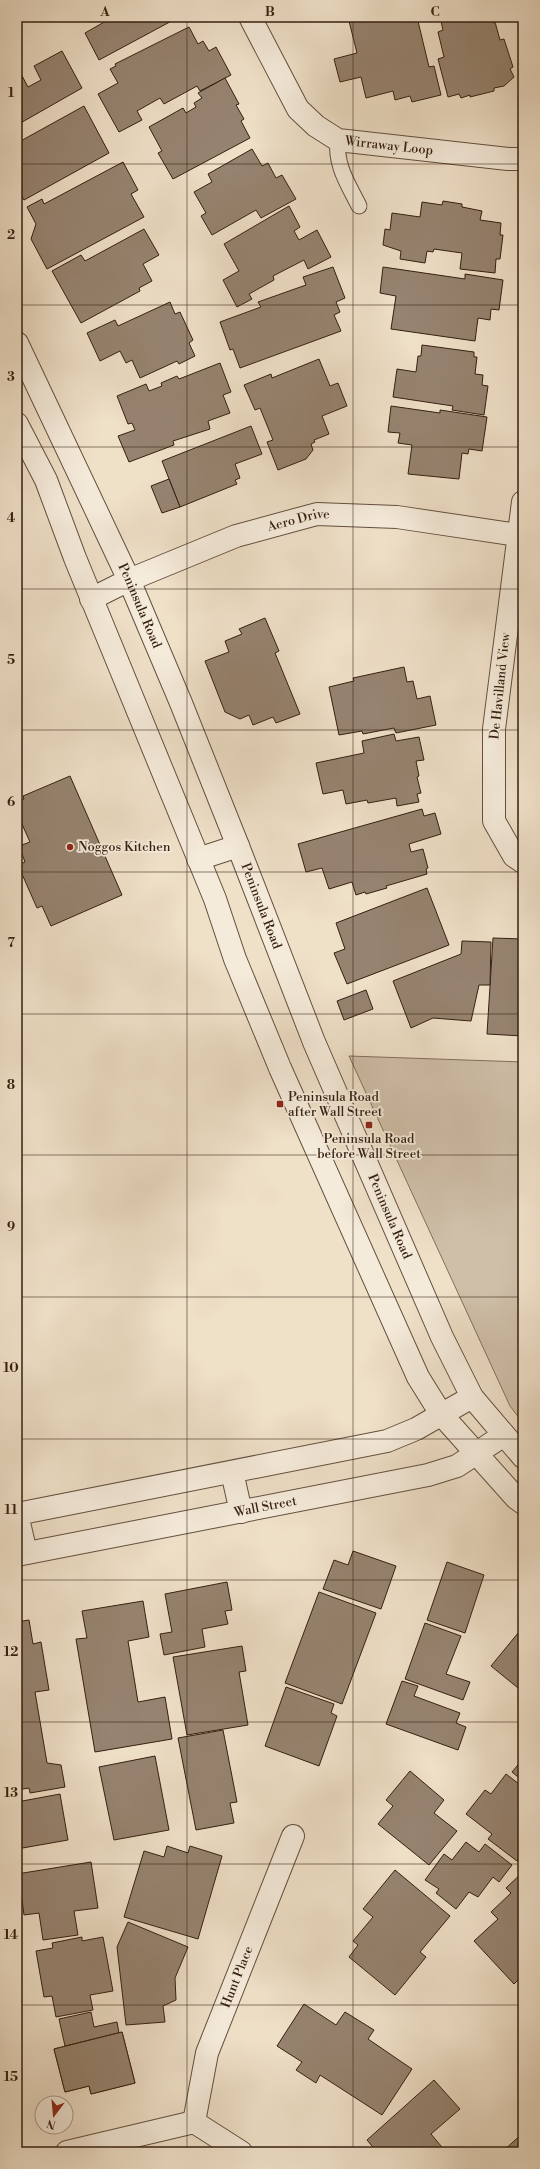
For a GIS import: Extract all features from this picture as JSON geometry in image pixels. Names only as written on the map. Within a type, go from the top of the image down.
[{"type":"street","name":"Wirraway Loop","points":[[250,17],[298,109],[316,126],[338,140],[416,150],[523,159]]},
{"type":"street","name":"Peninsula Road","points":[[17,343],[129,580],[181,703],[314,1042],[442,1338],[472,1397],[523,1457]]},
{"type":"street","points":[[17,424],[46,480],[91,599],[215,899],[235,959],[280,1068],[418,1377],[441,1414],[516,1498],[523,1503]]},
{"type":"street","name":"De Havilland View","points":[[523,502],[494,729],[494,821],[514,856],[523,862]]},
{"type":"street","name":"Aero Drive","points":[[91,599],[129,580],[236,536],[318,514],[397,517],[518,535]]},
{"type":"street","points":[[198,859],[238,846]]},
{"type":"street","points":[[21,1554],[17,1514],[386,1441],[416,1429],[472,1397]]},
{"type":"street","name":"Wall Street","points":[[21,1554],[428,1475],[457,1466],[504,1435]]},
{"type":"street","points":[[232,1472],[241,1512]]},
{"type":"street","name":"Hunt Place","points":[[194,2122],[207,2053],[293,1836]]},
{"type":"street","points":[[67,2152],[194,2122],[241,2152]]},
{"type":"lane","points":[[338,140],[336,153],[340,167],[359,206]]},
{"type":"shaded area","points":[[349,1056],[523,1062],[523,1423],[510,1406]]},
{"type":"building","points":[[104,17],[179,17],[99,60],[85,33],[106,21]]},
{"type":"building","points":[[348,17],[417,17],[429,67],[434,66],[441,95],[412,102],[410,96],[395,100],[393,91],[366,98],[361,77],[340,82],[334,59],[357,53]]},
{"type":"building","points":[[440,17],[492,17],[500,40],[504,39],[513,67],[510,69],[514,77],[504,86],[494,88],[494,91],[470,97],[470,95],[461,98],[459,94],[448,97],[438,59],[444,57],[438,32],[443,30]]},
{"type":"building","points":[[189,27],[198,44],[203,41],[209,51],[216,47],[231,75],[200,91],[197,86],[164,104],[160,98],[137,111],[142,120],[119,132],[98,94],[118,83],[110,69],[116,66],[115,64]]},
{"type":"building","points":[[62,51],[82,88],[17,125],[17,73],[20,72],[28,87],[41,80],[34,66]]},
{"type":"building","points":[[225,78],[239,104],[236,105],[244,119],[241,121],[250,138],[173,179],[158,153],[162,151],[149,127],[183,108],[186,113],[196,107],[194,103],[202,98],[198,93]]},
{"type":"building","points":[[84,106],[109,153],[24,200],[17,188],[17,143]]},
{"type":"building","points":[[252,149],[262,166],[268,163],[276,178],[282,175],[296,199],[261,218],[256,210],[212,235],[201,216],[206,213],[194,192],[212,182],[208,174]]},
{"type":"building","points":[[123,162],[138,190],[131,194],[144,217],[47,269],[31,239],[36,224],[27,207],[42,199],[44,204]]},
{"type":"building","points":[[443,201],[462,204],[462,207],[482,211],[480,220],[501,223],[500,235],[503,235],[500,259],[496,259],[495,273],[460,269],[462,253],[434,249],[433,252],[427,251],[425,263],[400,259],[401,251],[383,245],[385,229],[390,230],[392,213],[420,217],[422,202],[442,205]]},
{"type":"building","points":[[289,206],[300,227],[294,231],[299,240],[317,230],[331,257],[308,269],[304,260],[273,276],[274,280],[249,294],[252,299],[237,307],[223,280],[239,271],[224,244]]},
{"type":"building","points":[[144,229],[159,255],[143,264],[152,281],[139,288],[140,291],[81,323],[52,271],[81,255],[85,261]]},
{"type":"building","points":[[333,267],[345,298],[336,302],[340,312],[334,315],[341,331],[240,368],[233,349],[230,350],[220,322],[261,307],[258,302],[306,285],[303,277]]},
{"type":"building","points":[[383,267],[465,279],[465,274],[503,280],[499,310],[491,309],[490,320],[478,318],[475,341],[391,329],[396,296],[380,293]]},
{"type":"building","points":[[170,302],[175,314],[180,312],[193,340],[189,343],[195,356],[179,364],[177,361],[140,378],[132,360],[126,363],[120,351],[100,361],[87,333],[115,320],[118,326]]},
{"type":"building","points":[[422,345],[474,352],[474,357],[477,357],[475,374],[483,375],[482,385],[488,386],[484,415],[452,410],[453,406],[393,397],[397,369],[416,372],[418,356],[421,356]]},
{"type":"building","points":[[319,359],[330,386],[338,383],[347,406],[322,416],[329,434],[314,440],[315,442],[311,444],[313,450],[306,459],[278,470],[267,442],[273,440],[260,408],[255,410],[244,385],[271,374],[272,378]]},
{"type":"building","points":[[220,363],[231,392],[223,395],[230,413],[208,421],[210,429],[173,441],[174,445],[129,462],[118,436],[135,430],[132,423],[128,424],[117,396],[146,384],[149,391],[162,386],[161,383],[177,376],[179,379]]},
{"type":"building","points":[[391,406],[440,413],[440,410],[487,417],[482,451],[469,449],[468,454],[462,453],[459,479],[408,474],[412,445],[398,443],[400,433],[388,432]]},
{"type":"building","points":[[251,426],[262,454],[235,464],[240,478],[235,480],[237,484],[180,507],[162,461]]},
{"type":"building","points":[[169,479],[180,507],[162,513],[151,486]]},
{"type":"building","points":[[265,618],[279,651],[275,653],[300,714],[276,723],[273,717],[253,725],[249,715],[240,719],[225,712],[205,661],[229,652],[225,641],[242,634],[239,629]]},
{"type":"building","points":[[404,667],[407,682],[413,681],[417,699],[430,696],[436,725],[396,733],[394,728],[363,734],[362,731],[339,735],[329,687],[354,681],[353,678]]},
{"type":"building","points":[[394,734],[396,741],[419,737],[424,760],[416,761],[419,776],[417,777],[421,793],[417,794],[419,802],[397,806],[396,798],[368,803],[367,800],[346,804],[343,790],[323,794],[316,763],[364,753],[362,741]]},
{"type":"building","points":[[70,776],[122,895],[51,926],[42,906],[37,908],[18,865],[25,862],[19,846],[30,842],[17,813],[17,803],[24,799],[23,796]]},
{"type":"building","points":[[422,809],[424,816],[435,813],[441,834],[409,844],[411,852],[423,849],[428,868],[426,869],[427,874],[386,886],[387,888],[366,894],[365,892],[356,895],[352,882],[329,889],[322,868],[306,872],[298,844]]},
{"type":"building","points":[[427,888],[449,945],[347,984],[334,953],[345,949],[336,923]]},
{"type":"building","points":[[493,938],[523,939],[523,1036],[487,1034]]},
{"type":"building","points":[[462,941],[491,942],[490,985],[479,985],[471,1021],[433,1018],[411,1028],[393,981],[461,954]]},
{"type":"building","points":[[366,990],[373,1009],[344,1020],[337,1001]]},
{"type":"building","points":[[353,1551],[396,1566],[381,1609],[323,1589],[334,1560],[348,1565]]},
{"type":"building","points":[[447,1562],[484,1575],[465,1633],[427,1620]]},
{"type":"building","points":[[227,1582],[232,1610],[225,1611],[228,1624],[202,1629],[205,1647],[164,1655],[160,1634],[172,1632],[165,1594]]},
{"type":"building","points":[[319,1592],[376,1613],[342,1704],[285,1683]]},
{"type":"building","points":[[143,1601],[149,1637],[128,1641],[138,1702],[165,1697],[172,1739],[95,1752],[76,1639],[87,1638],[82,1611]]},
{"type":"building","points":[[29,1620],[33,1644],[41,1642],[49,1690],[35,1692],[47,1763],[61,1765],[65,1787],[30,1793],[29,1788],[17,1790],[17,1622]]},
{"type":"building","points":[[425,1623],[461,1636],[446,1674],[470,1682],[463,1700],[405,1679]]},
{"type":"building","points":[[523,1627],[523,1692],[491,1666]]},
{"type":"building","points":[[242,1646],[246,1671],[239,1672],[248,1725],[187,1735],[173,1657]]},
{"type":"building","points":[[402,1681],[418,1686],[414,1696],[460,1713],[456,1723],[466,1727],[458,1750],[386,1724]]},
{"type":"building","points":[[286,1687],[334,1704],[331,1713],[337,1716],[319,1766],[265,1746]]},
{"type":"building","points":[[223,1730],[237,1802],[230,1803],[234,1823],[196,1830],[178,1738]]},
{"type":"building","points":[[155,1756],[169,1830],[114,1840],[99,1767]]},
{"type":"building","points":[[523,1759],[523,1781],[512,1772]]},
{"type":"building","points":[[410,1771],[444,1800],[434,1813],[457,1831],[429,1865],[378,1824],[393,1806],[386,1800]]},
{"type":"building","points":[[506,1774],[523,1787],[523,1840],[521,1843],[523,1845],[523,1854],[517,1861],[488,1839],[492,1834],[466,1814],[485,1790],[491,1794]]},
{"type":"building","points":[[60,1794],[68,1840],[17,1849],[17,1802]]},
{"type":"building","points":[[466,1842],[479,1852],[485,1844],[512,1865],[499,1882],[493,1877],[478,1897],[469,1892],[456,1909],[436,1893],[439,1889],[425,1880],[444,1854],[452,1860]]},
{"type":"building","points":[[167,1846],[188,1853],[190,1846],[222,1856],[198,1939],[124,1917],[144,1851],[164,1857]]},
{"type":"building","points":[[91,1862],[98,1908],[74,1911],[78,1935],[43,1940],[39,1913],[24,1915],[22,1900],[17,1901],[17,1874]]},
{"type":"building","points":[[395,1870],[450,1916],[420,1952],[426,1957],[395,1995],[349,1957],[358,1945],[353,1941],[373,1917],[363,1909]]},
{"type":"building","points":[[523,1872],[523,1979],[521,1977],[514,1984],[474,1941],[498,1919],[491,1912],[511,1893],[506,1888]]},
{"type":"building","points":[[128,1922],[188,1947],[175,1978],[176,2000],[163,2006],[165,2022],[126,2025],[117,1947]]},
{"type":"building","points":[[82,1937],[82,1941],[103,1937],[113,1991],[90,1995],[93,2010],[56,2017],[52,1996],[44,1997],[36,1951],[53,1948],[52,1943]]},
{"type":"building","points":[[304,2004],[336,2025],[345,2012],[374,2030],[368,2039],[412,2069],[382,2115],[320,2075],[316,2083],[296,2070],[302,2062],[277,2046]]},
{"type":"building","points":[[91,2012],[94,2027],[117,2022],[119,2033],[65,2046],[59,2019]]},
{"type":"building","points":[[122,2032],[135,2083],[91,2094],[89,2086],[65,2092],[54,2049]]},
{"type":"building","points":[[122,2032],[135,2083],[91,2094],[89,2086],[65,2092],[54,2049]]},
{"type":"building","points":[[17,2074],[21,2093],[17,2094]]},
{"type":"building","points":[[434,2080],[460,2109],[431,2134],[446,2152],[377,2152],[367,2140]]},
{"type":"building","points":[[523,2133],[523,2152],[502,2152]]},
{"type":"place","name":"Noggos Kitchen","points":[[70,847]]},
{"type":"place","name":"Peninsula Road after Wall Street","points":[[280,1104]]},
{"type":"place","name":"Peninsula Road before Wall Street","points":[[369,1125]]}]
